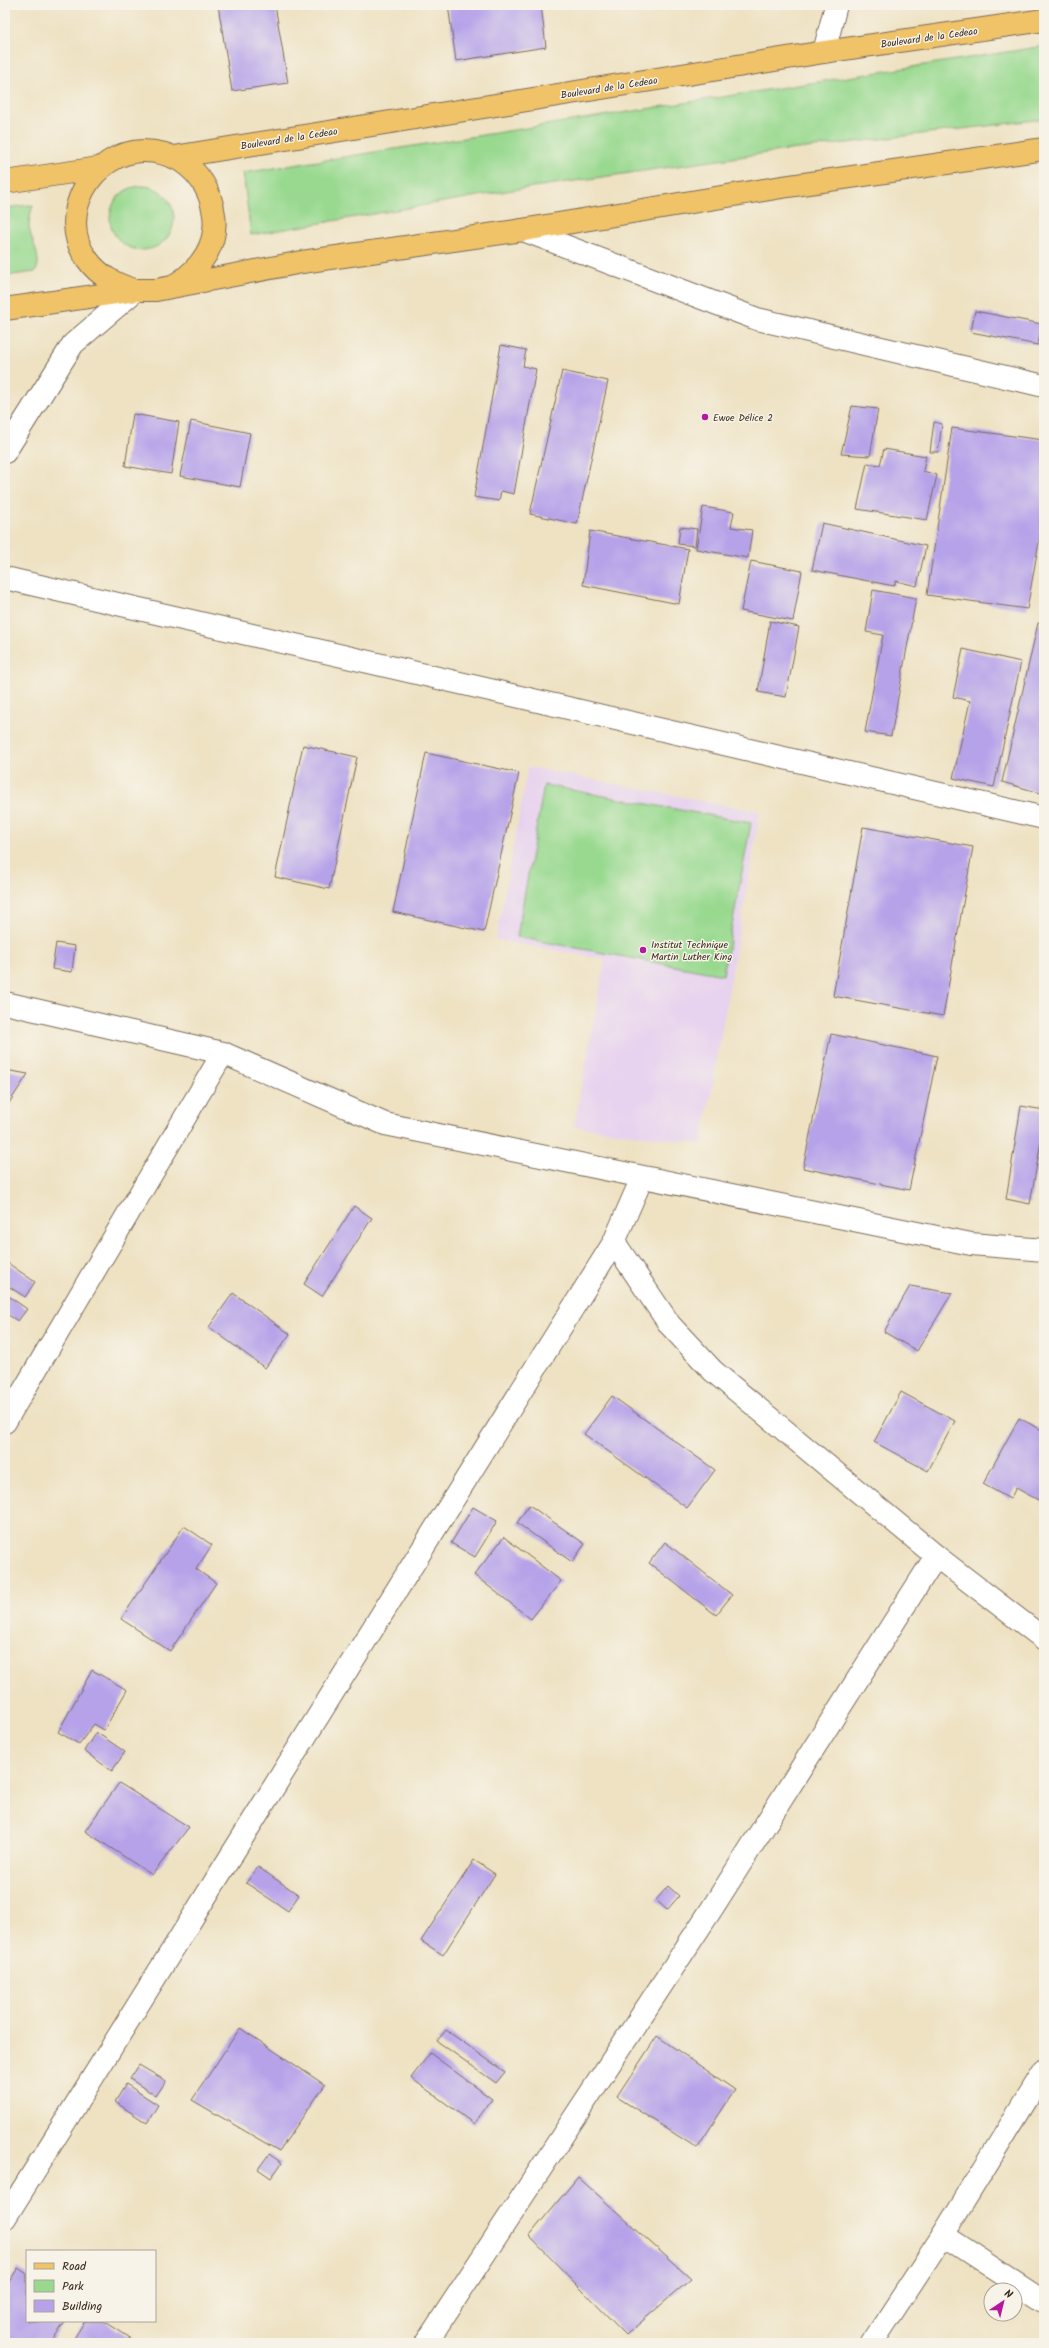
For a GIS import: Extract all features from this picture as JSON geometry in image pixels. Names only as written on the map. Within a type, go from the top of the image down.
[{"type":"main road","name":"Boulevard de la Cedeao","points":[[174,157],[824,52],[1044,20]]},
{"type":"main road","name":"Boulevard de la Cedeao","points":[[5,309],[136,290],[156,290],[175,284],[302,262],[523,230],[782,187],[1044,149]]},
{"type":"main road","name":"Boulevard de la Cedeao","points":[[136,290],[117,285],[100,274],[87,259],[78,241],[76,221],[78,201],[86,183],[99,168],[116,157],[135,152],[155,151],[174,157],[191,168],[204,183],[213,201],[215,221],[213,241],[205,258],[192,274],[175,284]]},
{"type":"main road","name":"Boulevard de la Cedeao","points":[[5,182],[99,168]]},
{"type":"street","points":[[824,52],[836,5]]},
{"type":"street","points":[[523,230],[756,319],[1044,386]]},
{"type":"street","points":[[5,452],[73,344],[136,290]]},
{"type":"street","points":[[5,578],[1044,818]]},
{"type":"street","points":[[5,1003],[223,1053],[385,1124],[642,1178],[971,1244],[1044,1250]]},
{"type":"street","points":[[5,1422],[223,1053]]},
{"type":"street","points":[[5,2218],[614,1242],[642,1178]]},
{"type":"street","points":[[614,1242],[670,1325],[713,1371],[936,1556],[1044,1639]]},
{"type":"street","points":[[426,2343],[711,1910],[936,1556]]},
{"type":"street","points":[[872,2343],[943,2235],[1044,2070]]},
{"type":"street","points":[[943,2235],[1044,2301]]},
{"type":"shaded area","name":"Institut Technique Martin Luther King","points":[[528,767],[760,812],[702,1144],[574,1126],[605,959],[496,940]]},
{"type":"green space","points":[[1044,46],[1044,119],[773,152],[513,190],[251,235],[243,173]]},
{"type":"green space","points":[[136,186],[148,186],[165,195],[172,206],[174,218],[172,230],[165,241],[148,250],[136,250],[124,245],[115,236],[110,224],[110,212],[115,200],[124,191]]},
{"type":"green space","points":[[29,205],[33,206],[29,226],[38,257],[37,267],[35,272],[5,276],[5,208]]},
{"type":"green space","points":[[544,785],[751,823],[723,975],[517,937]]},
{"type":"building","points":[[218,5],[275,5],[288,83],[232,91]]},
{"type":"building","points":[[448,5],[541,5],[546,47],[456,61]]},
{"type":"building","points":[[975,311],[1042,324],[1038,345],[971,332]]},
{"type":"building","points":[[501,345],[526,350],[523,366],[536,369],[514,494],[501,491],[499,501],[474,497]]},
{"type":"building","points":[[562,371],[608,381],[577,524],[530,514]]},
{"type":"building","points":[[852,406],[878,409],[870,456],[841,454]]},
{"type":"building","points":[[133,414],[179,422],[171,474],[125,466]]},
{"type":"building","points":[[191,421],[250,433],[240,487],[180,476]]},
{"type":"building","points":[[934,422],[942,424],[938,452],[930,452]]},
{"type":"building","points":[[952,428],[1044,440],[1044,514],[1027,609],[927,595]]},
{"type":"building","points":[[884,449],[926,456],[923,471],[937,475],[927,520],[857,509],[867,463],[880,465]]},
{"type":"building","points":[[703,507],[734,512],[731,527],[752,530],[748,558],[696,549]]},
{"type":"building","points":[[822,523],[926,546],[917,586],[896,581],[894,586],[812,570]]},
{"type":"building","points":[[680,527],[697,529],[695,546],[678,544]]},
{"type":"building","points":[[590,531],[688,549],[679,604],[583,585]]},
{"type":"building","points":[[751,561],[802,571],[793,621],[741,611]]},
{"type":"building","points":[[873,590],[916,598],[891,736],[865,732],[883,635],[866,632]]},
{"type":"building","points":[[770,621],[799,627],[786,697],[758,692]]},
{"type":"building","points":[[1038,623],[1044,624],[1044,794],[1002,782]]},
{"type":"building","points":[[963,649],[1021,662],[994,787],[953,778],[970,701],[953,697]]},
{"type":"building","points":[[303,745],[357,757],[329,889],[275,877]]},
{"type":"building","points":[[426,753],[519,773],[484,932],[393,912]]},
{"type":"building","points":[[863,827],[973,847],[943,1016],[833,996]]},
{"type":"building","points":[[56,943],[75,946],[72,972],[52,969]]},
{"type":"building","points":[[831,1034],[937,1056],[909,1190],[803,1168]]},
{"type":"building","points":[[5,1070],[28,1074],[5,1109]]},
{"type":"building","points":[[1021,1106],[1044,1110],[1044,1124],[1030,1204],[1006,1199]]},
{"type":"building","points":[[354,1206],[372,1218],[322,1296],[304,1284]]},
{"type":"building","points":[[5,1261],[35,1282],[25,1297],[5,1284]]},
{"type":"building","points":[[910,1286],[952,1293],[917,1351],[884,1332]]},
{"type":"building","points":[[233,1293],[290,1334],[265,1368],[209,1327]]},
{"type":"building","points":[[7,1295],[27,1309],[18,1321],[5,1313],[5,1298]]},
{"type":"building","points":[[901,1392],[955,1421],[928,1471],[874,1442]]},
{"type":"building","points":[[612,1396],[715,1470],[687,1508],[584,1434]]},
{"type":"building","points":[[1019,1418],[1044,1431],[1044,1503],[1016,1488],[1010,1499],[983,1484]]},
{"type":"building","points":[[529,1505],[585,1544],[572,1562],[517,1523]]},
{"type":"building","points":[[473,1507],[497,1521],[475,1557],[451,1543]]},
{"type":"building","points":[[184,1526],[212,1545],[196,1569],[216,1583],[170,1651],[121,1619]]},
{"type":"building","points":[[504,1537],[561,1581],[531,1619],[474,1575]]},
{"type":"building","points":[[665,1542],[732,1595],[716,1615],[649,1563]]},
{"type":"building","points":[[92,1670],[127,1690],[104,1730],[94,1724],[79,1744],[58,1732]]},
{"type":"building","points":[[96,1732],[125,1752],[112,1771],[84,1751]]},
{"type":"building","points":[[119,1783],[189,1827],[152,1875],[85,1831]]},
{"type":"building","points":[[474,1860],[495,1874],[443,1955],[421,1941]]},
{"type":"building","points":[[258,1867],[299,1895],[288,1911],[246,1883]]},
{"type":"building","points":[[668,1886],[679,1896],[667,1910],[656,1900]]},
{"type":"building","points":[[240,2028],[325,2085],[279,2151],[192,2100]]},
{"type":"building","points":[[446,2030],[505,2072],[496,2083],[437,2041]]},
{"type":"building","points":[[657,2036],[735,2090],[697,2148],[617,2097]]},
{"type":"building","points":[[430,2053],[492,2099],[474,2124],[411,2078]]},
{"type":"building","points":[[139,2065],[166,2081],[156,2096],[130,2079]]},
{"type":"building","points":[[126,2084],[158,2105],[147,2123],[115,2102]]},
{"type":"building","points":[[269,2154],[282,2163],[271,2178],[258,2169]]},
{"type":"building","points":[[578,2177],[691,2279],[626,2335],[529,2236]]},
{"type":"building","points":[[18,2268],[26,2273],[26,2322],[65,2322],[50,2343],[5,2343],[5,2288]]},
{"type":"building","points":[[84,2322],[106,2322],[138,2343],[71,2343]]},
{"type":"place","name":"Ewoe Délice 2","points":[[705,417]]},
{"type":"place","name":"Institut Technique Martin Luther King","points":[[643,950]]}]
